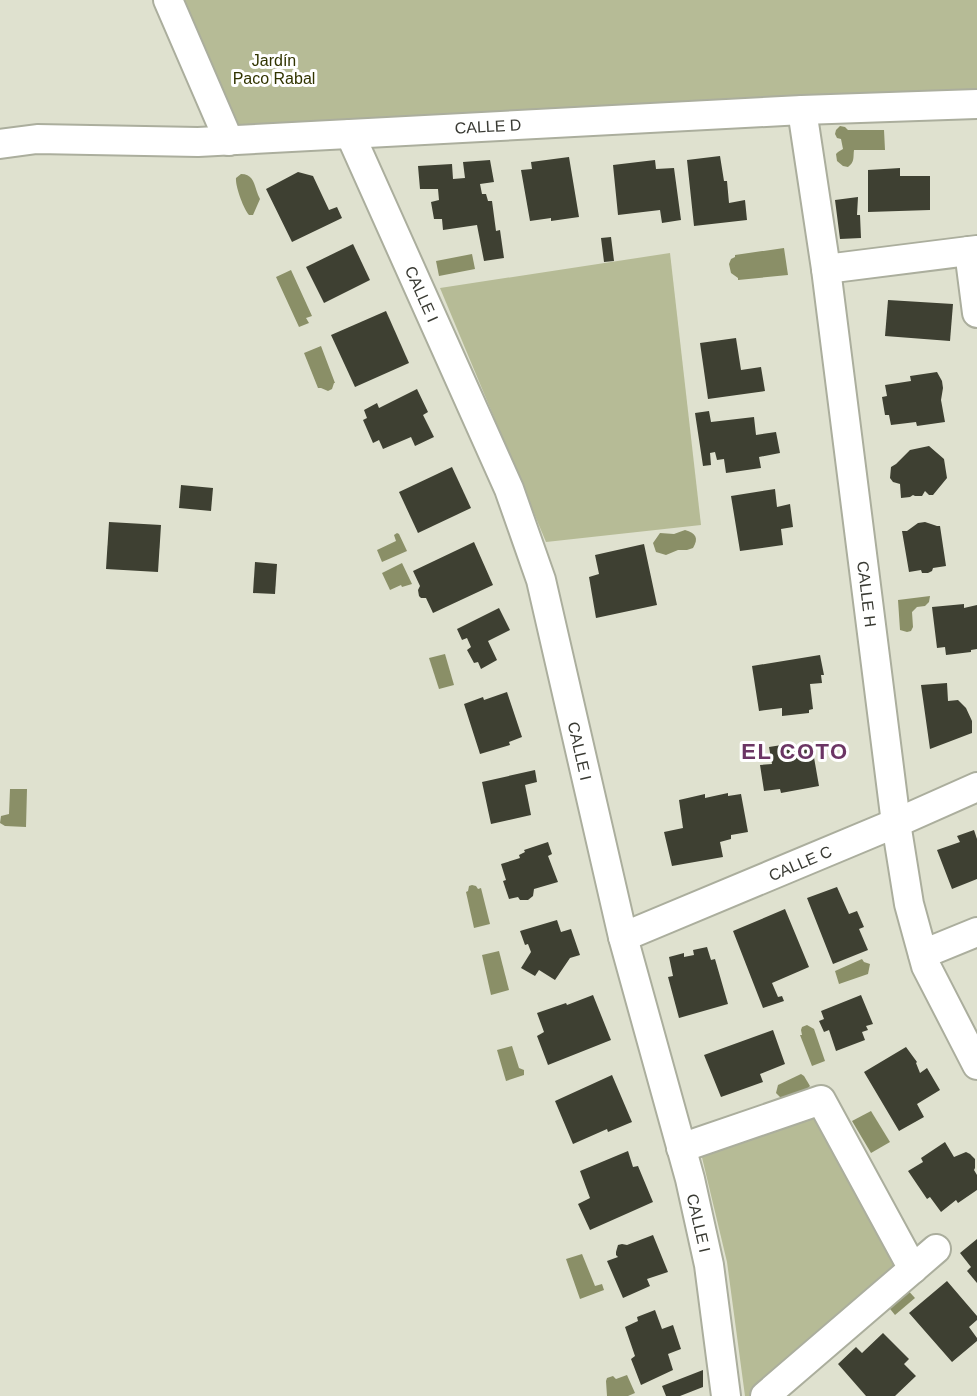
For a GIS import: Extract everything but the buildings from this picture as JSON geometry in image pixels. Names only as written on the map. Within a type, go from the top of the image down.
[{"type":"street","points":[[168,0],[230,141]]},
{"type":"street","name":"CALLE D","points":[[0,144],[37,139],[230,141],[802,110],[977,104]]},
{"type":"street","name":"CALLE H","points":[[802,110],[826,269],[909,904],[926,966],[977,1065]]},
{"type":"street","name":"CALLE I","points":[[350,134],[509,489],[537,570],[623,937],[690,1179],[709,1265],[726,1396]]},
{"type":"street","points":[[826,269],[973,251],[977,313]]},
{"type":"street","name":"CALLE C","points":[[623,937],[897,823],[977,787]]},
{"type":"street","points":[[923,954],[977,932]]},
{"type":"street","points":[[681,1148],[820,1100],[913,1269]]},
{"type":"street","points":[[765,1396],[936,1249]]},
{"type":"green space","name":"Jardín Paco Rabal","points":[[168,0],[977,0],[977,104],[229,141]]},
{"type":"green space","points":[[670,253],[701,525],[546,542],[440,288]]},
{"type":"green space","points":[[817,1107],[901,1266],[750,1396],[745,1396],[727,1262],[700,1149]]},
{"type":"shaded area","points":[[840,126],[848,130],[884,130],[885,150],[854,150],[852,163],[848,167],[843,166],[837,161],[836,154],[843,149],[841,139],[835,134]]},
{"type":"shaded area","points":[[241,174],[252,179],[260,199],[253,215],[247,212],[238,192],[236,178]]},
{"type":"shaded area","points":[[784,248],[788,275],[738,280],[731,273],[729,264],[735,255]]},
{"type":"shaded area","points":[[472,254],[475,269],[439,276],[436,261]]},
{"type":"shaded area","points":[[291,270],[312,316],[306,318],[309,323],[299,327],[276,277]]},
{"type":"shaded area","points":[[321,346],[335,383],[328,391],[318,388],[304,353]]},
{"type":"shaded area","points":[[685,530],[695,536],[696,541],[693,548],[678,550],[666,555],[656,552],[653,543],[660,533],[674,534]]},
{"type":"shaded area","points":[[397,533],[407,551],[382,562],[377,550],[396,541],[394,535]]},
{"type":"shaded area","points":[[402,563],[412,584],[402,587],[401,585],[390,590],[382,573]]},
{"type":"shaded area","points":[[930,596],[925,606],[917,607],[912,612],[911,631],[900,630],[898,600]]},
{"type":"shaded area","points":[[445,654],[454,685],[439,689],[429,658]]},
{"type":"shaded area","points":[[10,789],[27,789],[26,827],[5,826],[0,823],[1,816],[9,814]]},
{"type":"shaded area","points":[[472,885],[478,889],[481,888],[490,924],[474,928],[466,892]]},
{"type":"shaded area","points":[[499,951],[509,990],[491,995],[482,955]]},
{"type":"shaded area","points":[[862,959],[870,964],[868,974],[839,984],[835,971]]},
{"type":"shaded area","points":[[807,1025],[814,1029],[825,1061],[812,1066],[800,1035],[802,1035],[802,1027]]},
{"type":"shaded area","points":[[512,1046],[519,1068],[524,1070],[524,1075],[506,1081],[497,1050]]},
{"type":"shaded area","points":[[801,1074],[810,1086],[806,1090],[784,1098],[776,1093],[778,1085]]},
{"type":"shaded area","points":[[871,1111],[890,1142],[871,1153],[852,1121]]},
{"type":"shaded area","points":[[582,1254],[595,1286],[602,1284],[604,1290],[580,1299],[566,1259]]},
{"type":"shaded area","points":[[905,1287],[915,1298],[895,1315],[886,1304]]},
{"type":"shaded area","points":[[627,1375],[635,1393],[628,1396],[607,1396],[607,1378],[613,1376],[616,1379]]},
{"type":"district","name":"EL COTO","points":[[795,751]]}]
